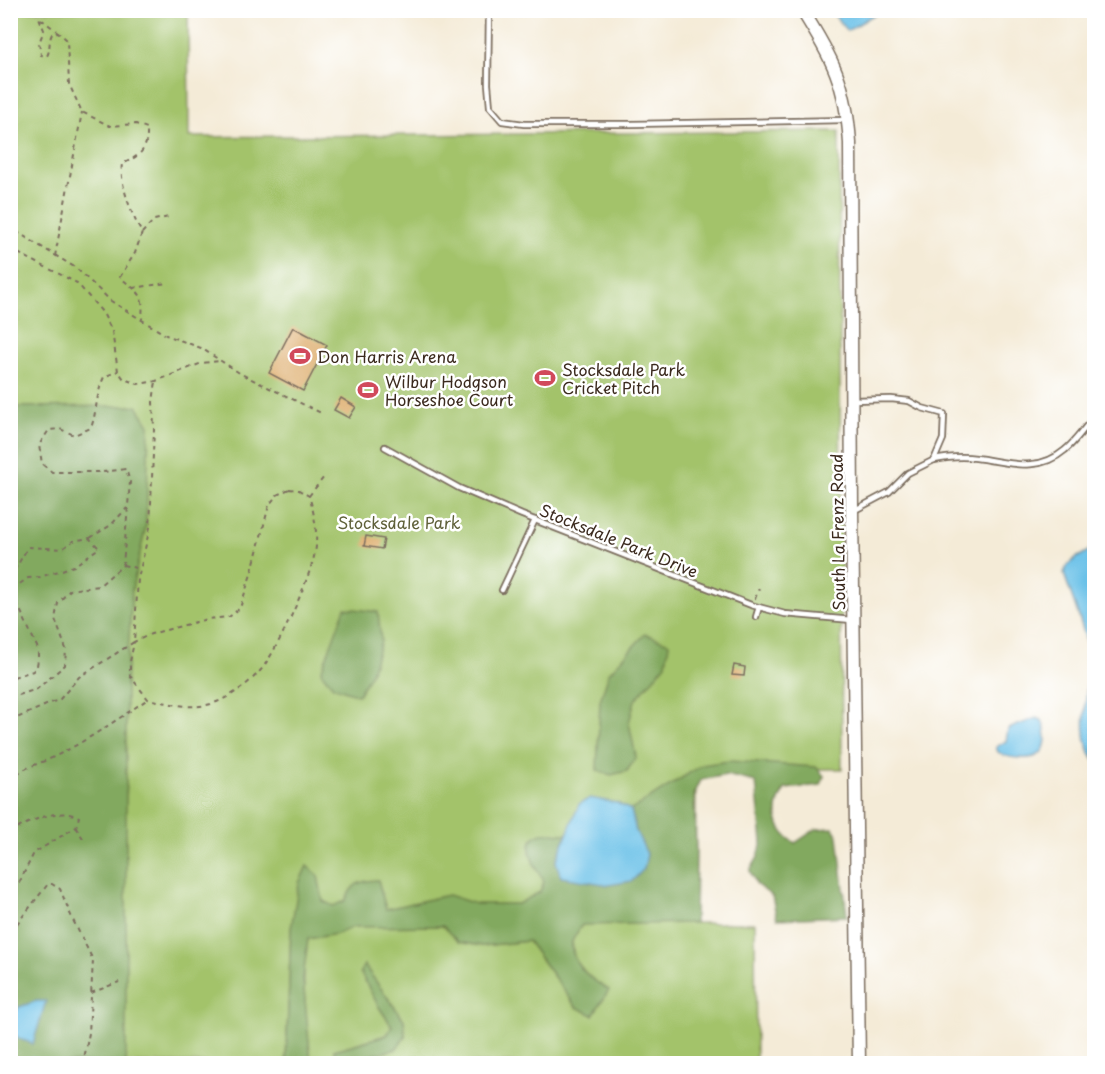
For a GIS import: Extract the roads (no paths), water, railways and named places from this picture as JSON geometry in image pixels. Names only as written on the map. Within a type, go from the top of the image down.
[{"type":"street","name":"South La Frenz Road","points":[[802,10],[834,66],[843,89],[848,120],[860,1064]]},
{"type":"lane","points":[[489,10],[490,107],[502,121],[524,124],[631,124],[848,120]]},
{"type":"lane","points":[[852,400],[909,401],[922,408],[944,414],[943,439],[934,460]]},
{"type":"lane","points":[[852,511],[889,492],[908,473],[934,460],[950,456],[1006,464],[1030,465],[1046,462],[1065,450],[1090,422]]},
{"type":"lane","name":"Stocksdale Park Drive","points":[[386,447],[459,488],[753,605],[785,614],[854,620]]},
{"type":"lane","points":[[502,590],[535,520]]},
{"type":"lane","points":[[756,617],[759,607]]},
{"type":"water","points":[[831,11],[880,11],[847,31]]},
{"type":"water","points":[[1094,546],[1094,760],[1088,748],[1084,720],[1088,674],[1087,645],[1064,574],[1069,564]]},
{"type":"water","points":[[1036,718],[1042,720],[1046,735],[1046,742],[1041,752],[1030,758],[1021,758],[1009,757],[998,752],[996,747],[1006,741],[1008,729]]},
{"type":"water","points":[[590,798],[617,803],[631,810],[636,831],[647,854],[644,869],[632,881],[609,885],[561,877],[556,862],[579,804]]},
{"type":"water","points":[[36,1001],[46,1001],[33,1044],[20,1039],[11,1032],[11,1016],[19,1007]]},
{"type":"waterway","points":[[27,1064],[33,1058]]},
{"type":"place","name":"Don Harris Arena","points":[[300,356]]},
{"type":"place","name":"Stocksdale Park Cricket Pitch","points":[[545,378]]},
{"type":"place","name":"Wilbur Hodgson Horseshoe Court","points":[[368,390]]},
{"type":"park label","name":"Stocksdale Park","points":[[399,522]]}]
